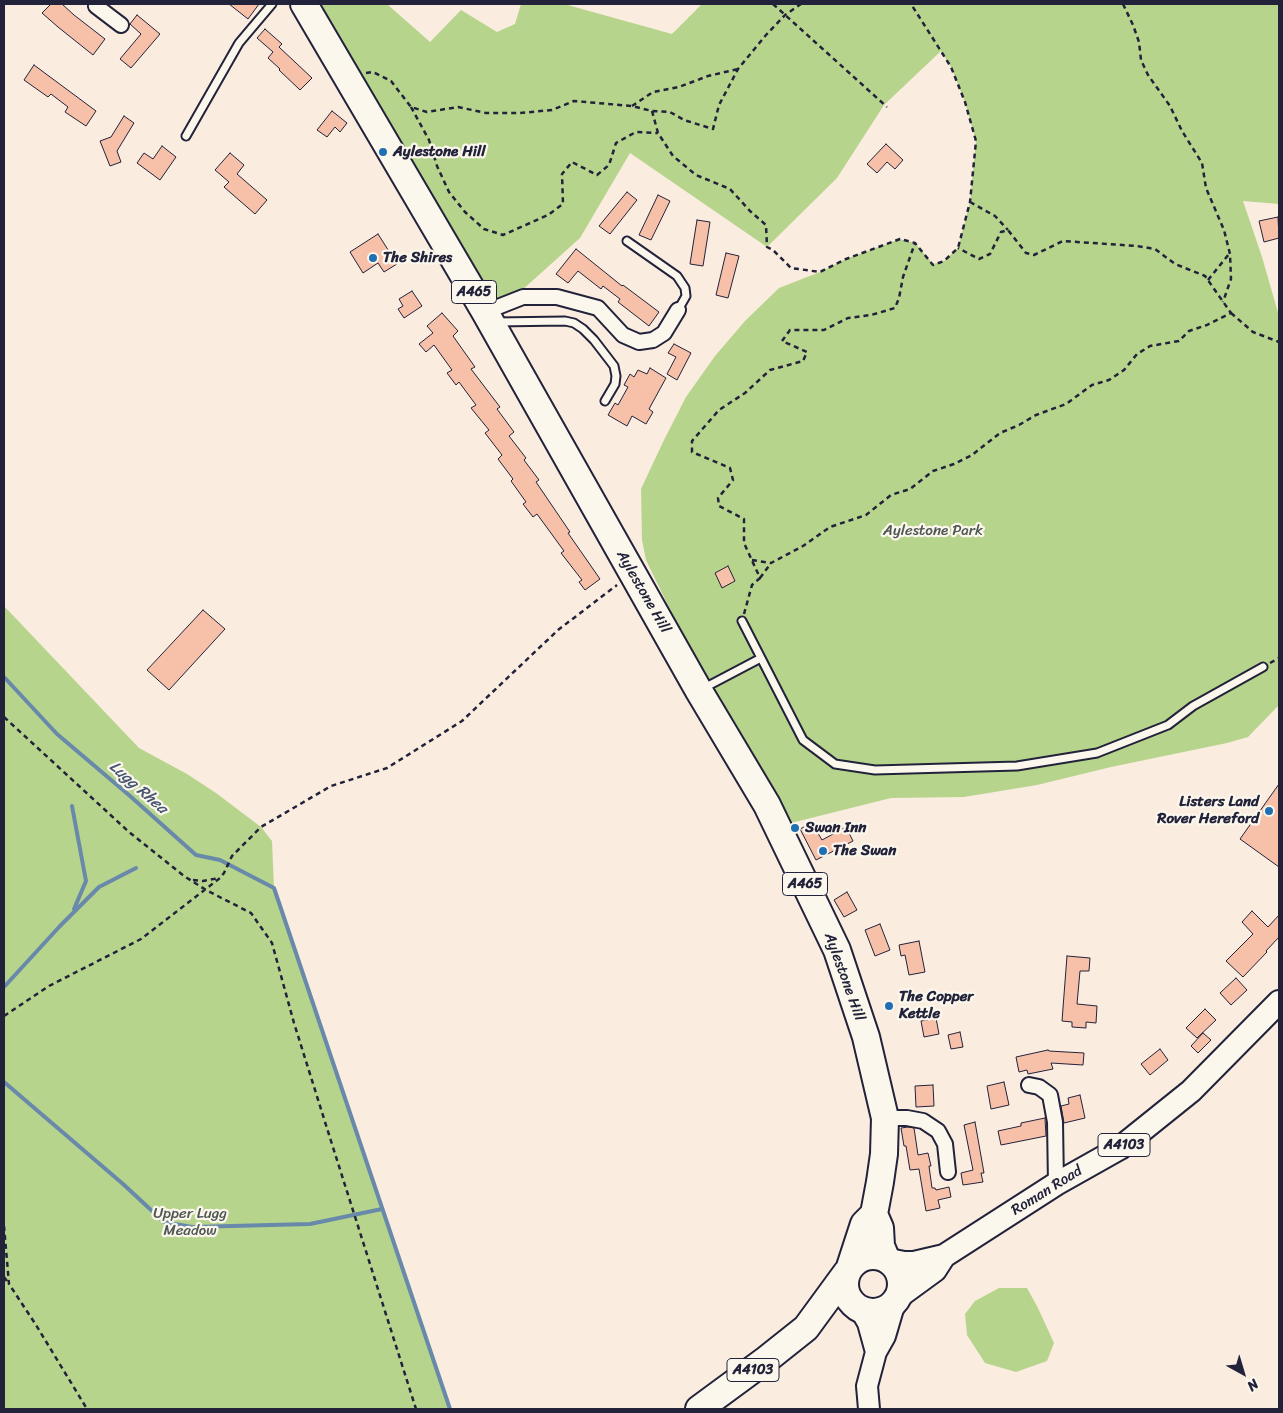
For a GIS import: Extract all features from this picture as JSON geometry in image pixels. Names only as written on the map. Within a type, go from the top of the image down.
[{"type":"highway","name":"Aylestone Hill","points":[[304,4],[488,317],[699,691],[767,805],[837,950],[866,1037],[885,1118],[884,1154],[874,1214],[880,1228],[881,1246],[888,1259]]},
{"type":"highway","name":"Aylestone Hill","points":[[848,1270],[864,1224],[874,1214]]},
{"type":"highway","name":"A4103","points":[[699,1409],[806,1328],[855,1261],[870,1255],[888,1259]]},
{"type":"highway","points":[[888,1259],[896,1266],[902,1281],[901,1290],[896,1300]]},
{"type":"highway","points":[[848,1270],[845,1280],[847,1296],[859,1308]]},
{"type":"highway","name":"A4103","points":[[806,1328],[859,1308],[869,1312],[879,1312],[888,1308],[896,1300]]},
{"type":"main road","name":"Roman Road","points":[[888,1259],[904,1263],[914,1263],[944,1256],[1056,1184],[1120,1148],[1190,1091],[1279,1002]]},
{"type":"main road","name":"Roman Road","points":[[896,1300],[935,1270],[944,1256]]},
{"type":"street","points":[[95,4],[121,24]]},
{"type":"street","points":[[488,317],[523,297],[557,297],[598,308],[623,335],[639,342],[653,340],[664,333],[678,310]]},
{"type":"street","points":[[1029,1085],[1039,1086],[1050,1095],[1055,1122],[1056,1184]]},
{"type":"street","points":[[885,1118],[908,1118],[923,1121],[938,1131],[945,1144],[948,1172]]},
{"type":"street","points":[[869,1409],[867,1386],[876,1352],[885,1336],[896,1300]]},
{"type":"street","points":[[859,1308],[868,1323],[876,1352]]},
{"type":"lane","points":[[186,136],[239,43],[272,4]]},
{"type":"lane","points":[[627,241],[677,276],[685,288],[686,296],[678,310]]},
{"type":"lane","points":[[488,317],[565,321],[583,328],[614,366],[615,384],[605,401]]},
{"type":"lane","points":[[742,621],[803,740],[834,764],[875,770],[1017,766],[1097,754],[1168,725],[1193,706],[1263,667]]},
{"type":"lane","points":[[699,691],[761,658]]},
{"type":"path","points":[[774,4],[887,107]]},
{"type":"path","points":[[410,107],[427,112],[458,107],[486,113],[520,113],[552,110],[574,101],[632,106],[652,111],[670,112],[684,120],[713,129],[719,105],[738,69],[785,14],[801,4]]},
{"type":"path","points":[[652,111],[658,133],[674,156],[696,175],[730,189],[750,212],[766,225],[766,247],[773,250],[791,268],[820,272],[846,258],[900,239],[916,243],[933,265],[944,261],[958,248],[970,202],[976,141],[965,102],[951,67],[911,4]]},
{"type":"path","points":[[1123,4],[1139,42],[1141,60],[1148,75],[1170,106],[1182,131],[1202,163],[1206,188],[1224,230],[1230,254],[1231,279],[1223,302]]},
{"type":"path","points":[[632,106],[653,92],[679,87],[708,76],[738,69]]},
{"type":"path","points":[[346,76],[374,72],[391,80],[410,107],[429,140],[437,166],[450,192],[465,212],[484,229],[503,235],[548,215],[562,204],[562,174],[572,162],[596,174],[610,166],[616,143],[636,132],[658,133]]},
{"type":"path","points":[[970,202],[995,216],[1026,252],[1034,255],[1063,241],[1155,249],[1175,264],[1205,276],[1231,313],[1254,332],[1279,342]]},
{"type":"path","points":[[958,248],[979,259],[990,254],[1001,232],[1008,230]]},
{"type":"path","points":[[760,578],[744,543],[744,519],[719,506],[718,498],[733,480],[730,468],[692,452],[692,441],[719,410],[745,393],[770,370],[803,362],[807,352],[782,341],[790,330],[824,330],[848,318],[871,315],[895,308],[903,277],[916,243]]},
{"type":"path","points":[[1208,280],[1230,254]]},
{"type":"path","points":[[742,621],[752,585],[771,563],[803,546],[830,527],[866,516],[891,496],[910,489],[933,471],[972,455],[1000,433],[1036,415],[1066,404],[1092,385],[1109,380],[1124,370],[1136,354],[1150,346],[1179,341],[1189,331],[1207,325],[1231,313]]},
{"type":"path","points":[[752,560],[771,563]]},
{"type":"path","points":[[4,1016],[49,986],[141,940],[220,878],[232,856],[261,827],[331,786],[387,768],[462,721],[558,630],[632,573]]},
{"type":"path","points":[[4,717],[129,832],[206,890],[251,913],[272,943],[294,1023],[416,1409]]},
{"type":"path","points":[[191,880],[203,881],[220,878]]},
{"type":"path","points":[[4,1226],[9,1284]]},
{"type":"path","points":[[4,1277],[36,1325],[87,1409]]},
{"type":"green space","name":"Aylestone Park","points":[[316,4],[387,4],[430,42],[461,10],[497,32],[515,24],[521,4],[564,4],[672,34],[702,4],[1279,4],[1279,204],[1243,201],[1279,316],[1279,705],[1248,737],[1227,743],[1111,767],[1037,785],[964,797],[891,798],[787,824],[676,622],[646,560],[642,540],[641,489],[686,397],[715,356],[745,321],[779,288],[820,272],[846,259],[900,239],[915,243],[933,264],[944,261],[958,248],[970,202],[976,141],[965,102],[951,67],[941,51],[884,105],[837,178],[767,247],[630,153],[580,238],[521,291],[490,305]]},
{"type":"green space","name":"Upper Lugg Meadow","points":[[4,606],[139,748],[187,774],[216,793],[261,827],[272,841],[274,888],[450,1409],[4,1409]]},
{"type":"green space","points":[[999,1288],[1027,1288],[1054,1343],[1047,1361],[1016,1372],[985,1363],[967,1335],[965,1314],[975,1301]]},
{"type":"building","points":[[51,4],[62,4],[105,39],[93,55],[42,13]]},
{"type":"building","points":[[229,4],[259,4],[248,19]]},
{"type":"building","points":[[137,15],[160,34],[131,68],[120,59],[141,34],[130,24]]},
{"type":"building","points":[[265,29],[282,44],[279,47],[312,78],[300,90],[268,58],[273,52],[257,38]]},
{"type":"building","points":[[34,65],[96,111],[86,126],[65,112],[68,107],[51,94],[48,97],[24,80]]},
{"type":"building","points":[[332,111],[347,123],[340,132],[335,127],[327,137],[317,130]]},
{"type":"building","points":[[124,116],[134,123],[117,151],[121,162],[110,166],[100,141],[111,137]]},
{"type":"building","points":[[886,144],[903,160],[895,169],[887,162],[877,173],[867,164]]},
{"type":"building","points":[[162,146],[176,157],[160,180],[137,163],[144,153],[153,159]]},
{"type":"building","points":[[230,153],[244,165],[237,174],[267,200],[255,214],[224,187],[229,182],[215,170]]},
{"type":"building","points":[[627,192],[637,200],[610,234],[599,226]]},
{"type":"building","points":[[658,195],[670,201],[651,240],[639,235]]},
{"type":"building","points":[[1278,217],[1279,238],[1264,242],[1259,221]]},
{"type":"building","points":[[697,220],[710,222],[703,266],[690,264]]},
{"type":"building","name":"The Shires","points":[[378,234],[397,264],[384,272],[378,263],[363,273],[350,252]]},
{"type":"building","points":[[576,249],[622,286],[659,312],[649,326],[618,302],[620,299],[603,286],[601,289],[578,271],[568,283],[556,274]]},
{"type":"building","points":[[726,253],[739,256],[728,298],[716,295]]},
{"type":"building","points":[[412,291],[422,306],[404,318],[398,309],[403,306],[399,299]]},
{"type":"building","points":[[442,313],[458,331],[453,336],[475,367],[471,369],[500,407],[497,409],[514,432],[509,436],[526,458],[524,460],[539,480],[536,482],[600,579],[585,590],[579,582],[582,580],[561,553],[564,551],[537,514],[533,517],[523,504],[526,502],[511,481],[513,479],[498,459],[502,455],[485,433],[489,430],[471,408],[476,405],[459,382],[456,385],[447,373],[452,370],[434,345],[426,352],[419,344],[433,333],[427,326]]},
{"type":"building","points":[[674,344],[691,353],[677,380],[667,374],[676,357],[668,353]]},
{"type":"building","points":[[650,368],[666,378],[649,409],[653,412],[646,424],[632,416],[627,426],[608,415],[615,403],[618,405],[628,387],[624,385],[630,374],[634,377],[638,370],[647,374]]},
{"type":"building","points":[[728,566],[735,581],[722,588],[715,573]]},
{"type":"building","points":[[203,610],[225,629],[169,690],[147,670]]},
{"type":"building","name":"Listers Land Rover Hereford","points":[[1279,784],[1279,867],[1240,839]]},
{"type":"building","name":"The Swan","points":[[812,823],[822,840],[846,827],[853,841],[816,860],[800,829]]},
{"type":"building","points":[[847,892],[857,910],[844,917],[834,900]]},
{"type":"building","points":[[1252,911],[1268,927],[1279,915],[1279,937],[1243,977],[1226,961],[1253,934],[1242,922]]},
{"type":"building","points":[[880,924],[890,950],[875,956],[865,930]]},
{"type":"building","points":[[919,941],[925,972],[909,975],[905,955],[901,956],[899,945]]},
{"type":"building","points":[[1067,956],[1090,958],[1089,971],[1080,971],[1077,1004],[1097,1006],[1096,1023],[1086,1022],[1086,1028],[1072,1027],[1072,1022],[1062,1021]]},
{"type":"building","points":[[1236,978],[1247,990],[1231,1005],[1220,993]]},
{"type":"building","points":[[1205,1009],[1216,1020],[1197,1038],[1186,1028]]},
{"type":"building","points":[[936,1018],[939,1034],[924,1037],[921,1021]]},
{"type":"building","points":[[960,1032],[963,1047],[951,1049],[948,1035]]},
{"type":"building","points":[[1203,1033],[1211,1040],[1198,1053],[1191,1046]]},
{"type":"building","points":[[1160,1049],[1168,1060],[1150,1075],[1141,1064]]},
{"type":"building","points":[[1048,1050],[1084,1053],[1083,1065],[1051,1063],[1053,1069],[1028,1074],[1027,1070],[1019,1072],[1016,1057]]},
{"type":"building","points":[[1004,1082],[1009,1105],[991,1109],[987,1086]]},
{"type":"building","points":[[933,1085],[934,1106],[916,1107],[915,1086]]},
{"type":"building","points":[[1080,1095],[1085,1118],[1064,1123],[1061,1106],[1069,1104],[1068,1098]]},
{"type":"building","points":[[1045,1118],[1046,1136],[1001,1145],[998,1131],[1021,1126],[1021,1123]]},
{"type":"building","points":[[975,1122],[984,1173],[981,1173],[983,1182],[963,1185],[961,1173],[973,1170],[964,1125]]},
{"type":"building","points":[[901,1128],[914,1128],[918,1155],[928,1153],[931,1166],[929,1166],[932,1188],[936,1190],[949,1187],[951,1197],[938,1200],[940,1208],[926,1211],[919,1169],[910,1170],[906,1146],[904,1146]]},
{"type":"waterway","name":"Lugg Rhea","points":[[4,677],[57,734],[196,855],[220,860],[274,888],[450,1409]]},
{"type":"waterway","points":[[72,806],[86,881],[74,909]]},
{"type":"waterway","points":[[4,987],[99,887],[136,868]]},
{"type":"waterway","points":[[4,1082],[123,1184],[164,1222],[192,1227],[310,1224],[382,1209]]},
{"type":"place","name":"Aylestone Hill","points":[[383,152]]},
{"type":"place","name":"The Shires","points":[[373,258]]},
{"type":"place","name":"Listers Land Rover Hereford","points":[[1269,811]]},
{"type":"place","name":"Swan Inn","points":[[795,828]]},
{"type":"place","name":"The Swan","points":[[823,851]]},
{"type":"place","name":"The Copper Kettle","points":[[889,1006]]}]
